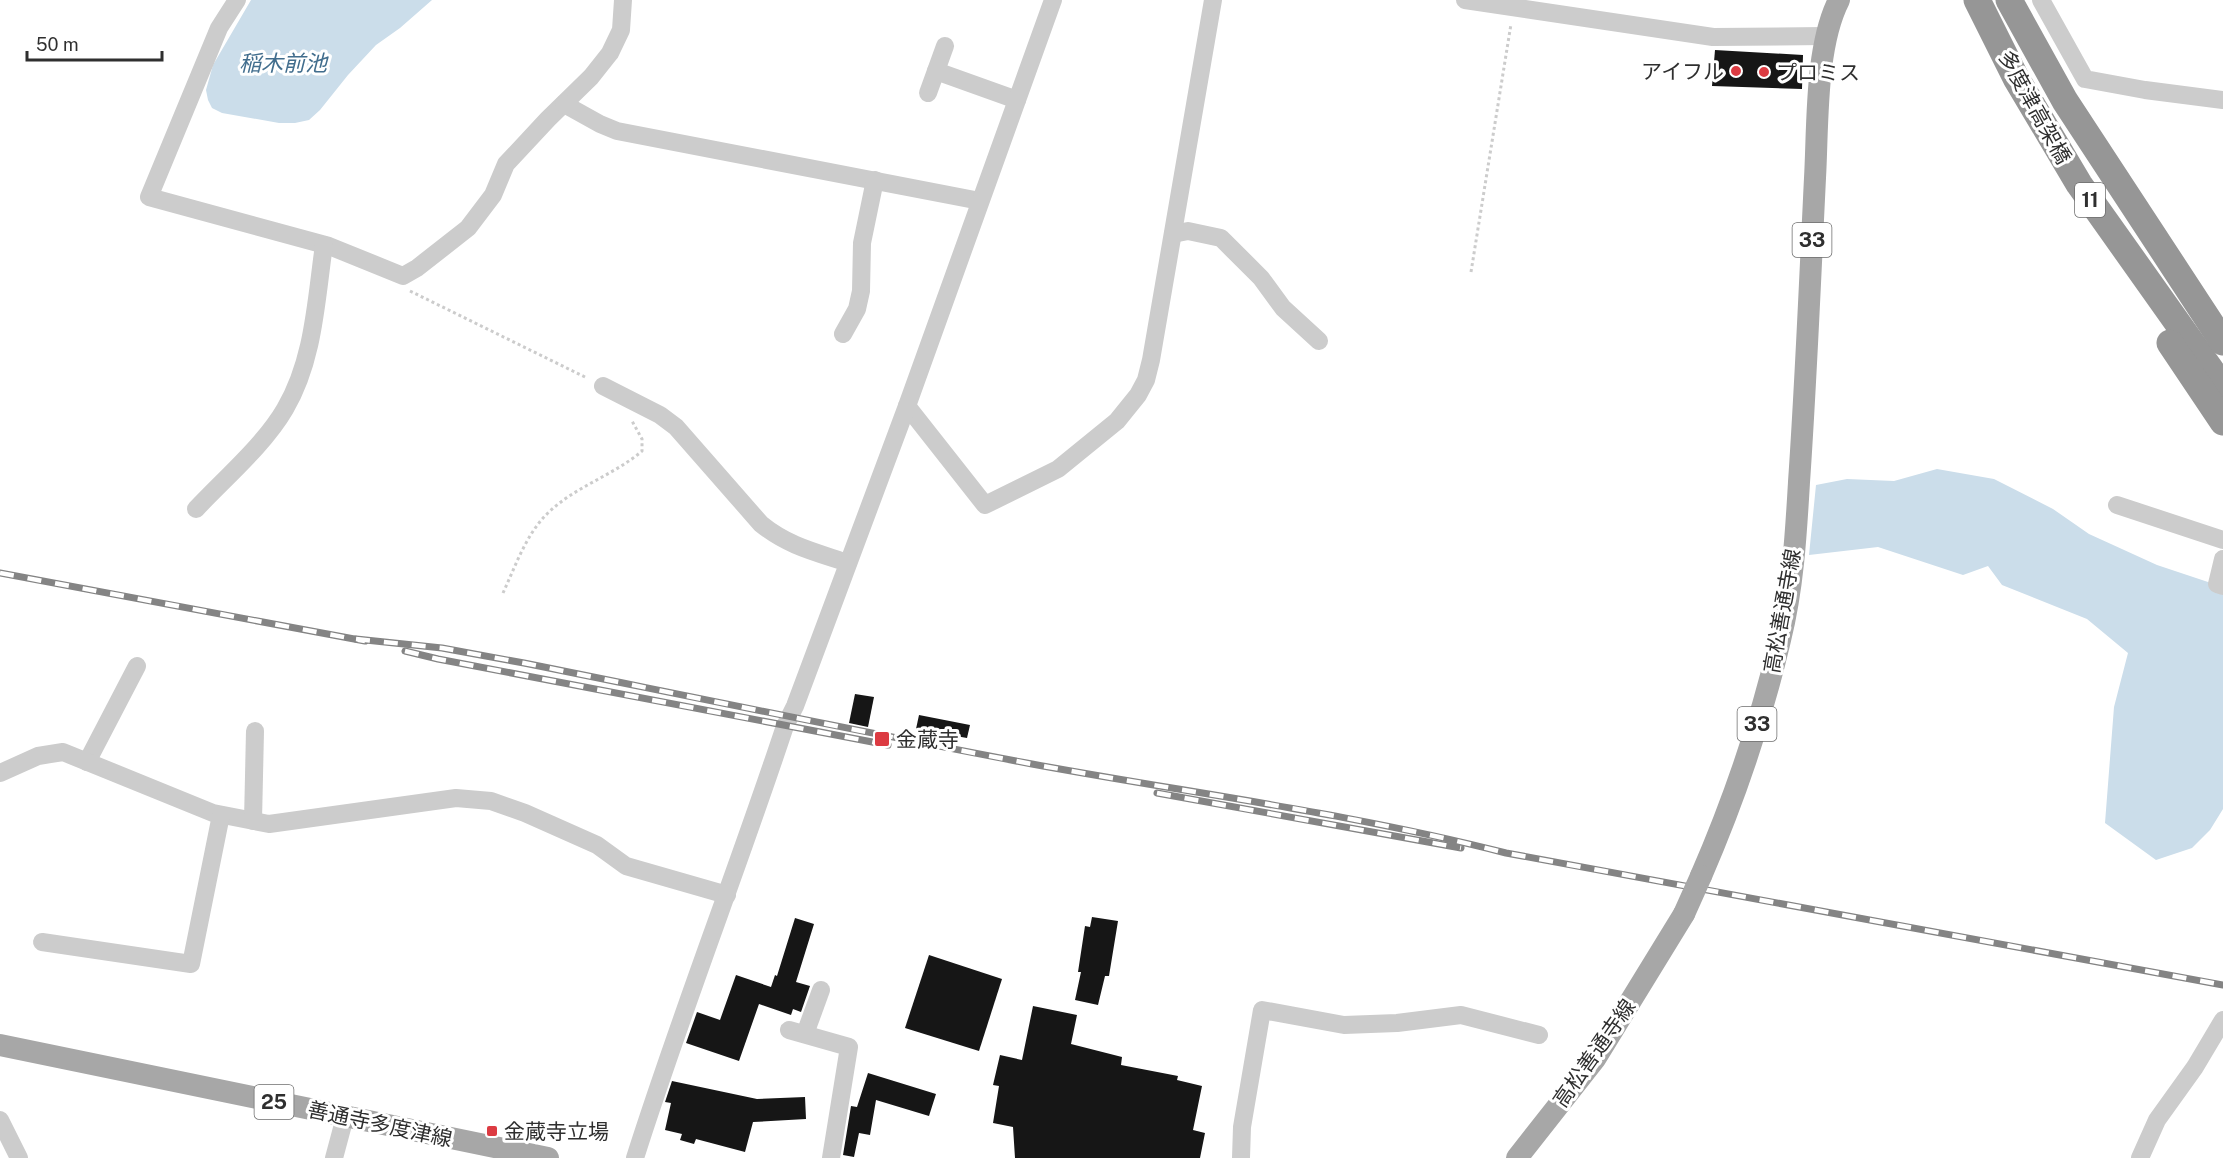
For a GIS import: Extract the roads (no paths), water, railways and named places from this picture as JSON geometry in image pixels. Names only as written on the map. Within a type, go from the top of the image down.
[{"type":"highway","name":"多度津高架橋","points":[[1977,0],[2016,78],[2079,184],[2223,387]]},
{"type":"highway","name":"多度津高架橋","points":[[2009,0],[2065,101],[2223,342]]},
{"type":"highway","points":[[2022,26],[2060,73],[2223,310]]},
{"type":"highway","points":[[2016,78],[2058,172],[2223,422]]},
{"type":"main road","name":"高松善通寺線","points":[[1517,1158],[1595,1059],[1684,914],[1729,810],[1781,639],[1793,566],[1799,482],[1819,100],[1825,36],[1839,0]]},
{"type":"main road","name":"善通寺多度津線","points":[[0,1045],[548,1158]]},
{"type":"main road","points":[[1530,1158],[1582,1089],[1595,1059]]},
{"type":"street","points":[[237,0],[219,28],[149,197],[324,245],[403,276],[417,268],[468,228],[493,195],[506,164],[591,77],[610,53],[621,30],[624,0]]},
{"type":"street","points":[[635,1158],[672,1060],[695,979],[786,726],[907,406],[1053,0]]},
{"type":"street","points":[[907,406],[985,505],[1058,469],[1117,421],[1129,407],[1146,380],[1151,360],[1213,0]]},
{"type":"street","points":[[1465,0],[1713,37],[1825,36]]},
{"type":"street","points":[[2041,0],[2085,79],[2145,90],[2223,99]]},
{"type":"street","points":[[928,93],[945,46]]},
{"type":"street","points":[[936,71],[1017,100]]},
{"type":"street","points":[[564,104],[616,131],[980,201]]},
{"type":"street","points":[[843,334],[857,309],[861,291],[862,243],[875,180]]},
{"type":"street","points":[[1173,234],[1188,231],[1221,237],[1261,278],[1282,308],[1319,341]]},
{"type":"street","points":[[196,509],[272,428],[295,390],[304,368],[311,333],[324,245]]},
{"type":"street","points":[[603,386],[660,415],[676,427],[761,524],[777,537],[792,545],[849,563]]},
{"type":"street","points":[[2117,505],[2200,523],[2223,540]]},
{"type":"street","points":[[2223,559],[2217,584],[2223,585]]},
{"type":"street","points":[[87,762],[137,666]]},
{"type":"street","points":[[253,821],[255,730]]},
{"type":"street","points":[[0,773],[38,756],[63,752],[220,815],[269,824],[456,798],[491,801],[597,844],[626,866],[727,895]]},
{"type":"street","points":[[42,942],[191,964],[220,815]]},
{"type":"street","points":[[821,990],[797,1032],[849,1047],[849,1086],[831,1158]]},
{"type":"street","points":[[1241,1158],[1242,1127],[1262,1010],[1344,1025],[1397,1023],[1461,1015],[1539,1035]]},
{"type":"street","points":[[2140,1158],[2157,1120],[2195,1066],[2223,1020]]},
{"type":"street","points":[[334,1158],[345,1116]]},
{"type":"street","points":[[0,1120],[19,1158]]},
{"type":"water","name":"稲木前池","points":[[251,0],[432,0],[376,45],[309,120],[279,123],[222,113],[212,108],[208,100],[206,90],[213,65]]},
{"type":"water","points":[[1937,469],[1994,479],[2053,509],[2089,534],[2157,565],[2223,587],[2223,809],[2210,830],[2192,848],[2156,860],[2105,823],[2114,707],[2128,653],[2087,619],[2002,585],[1988,566],[1963,575],[1878,547],[1809,555],[1816,485],[1847,479],[1894,481]]},
{"type":"railway","points":[[0,573],[365,641]]},
{"type":"railway","points":[[356,639],[442,648],[524,663],[1032,764],[1329,815],[1506,853],[2223,985]]},
{"type":"railway","points":[[405,651],[888,745]]},
{"type":"railway","points":[[1157,793],[1461,848]]},
{"type":"place","name":"アイフル","points":[[1736,71]]},
{"type":"place","name":"プロミス","points":[[1764,72]]},
{"type":"place","name":"金蔵寺","points":[[882,739]]},
{"type":"place","name":"金蔵寺立場","points":[[492,1131]]}]
